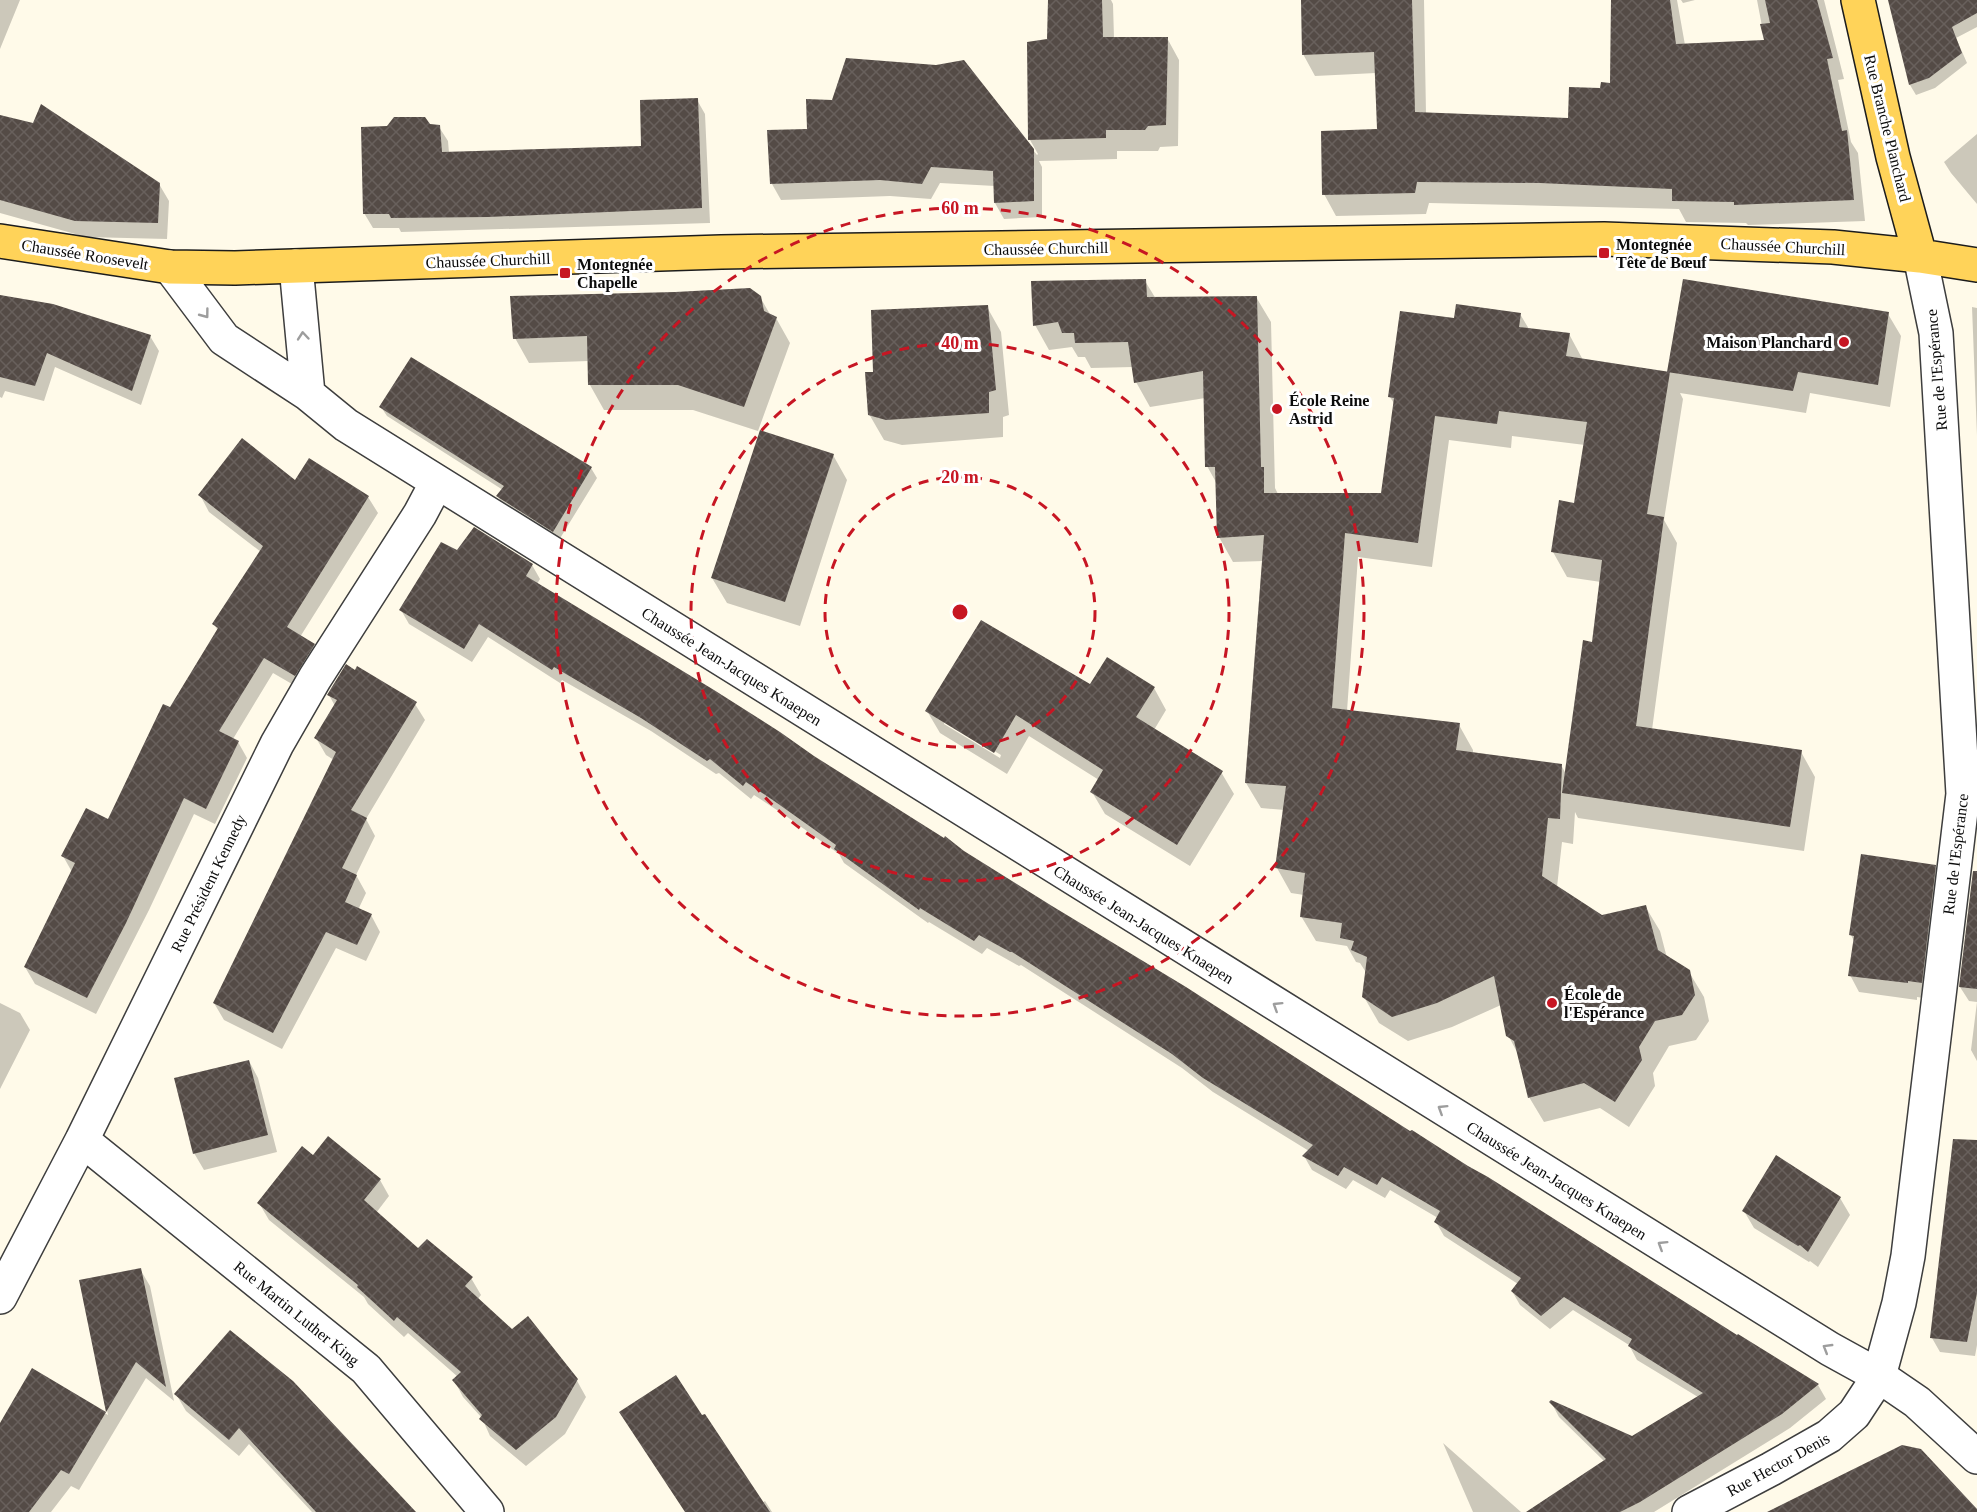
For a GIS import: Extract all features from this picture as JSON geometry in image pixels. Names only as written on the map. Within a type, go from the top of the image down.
[{"type":"main road","name":"Rue Branche Planchard","points":[[1858,0],[1893,157],[1920,256]]},
{"type":"main road","name":"Chaussée Churchill","points":[[170,267],[235,268],[721,252],[1604,239],[1833,247],[1920,256],[1977,266]]},
{"type":"main road","name":"Chaussée Roosevelt","points":[[0,241],[170,267]]},
{"type":"street","name":"Rue de l'Espérance","points":[[1879,1376],[1899,1303],[1908,1257],[1963,794],[1936,333],[1920,256]]},
{"type":"street","points":[[296,266],[308,394]]},
{"type":"street","name":"Chaussée Jean-Jacques Knaepen","points":[[170,267],[224,339],[308,394],[346,425],[1374,1067],[1830,1349],[1879,1376],[1917,1402],[1977,1457]]},
{"type":"street","name":"Rue Président Kennedy","points":[[0,1297],[82,1140],[277,744],[315,678],[420,514],[437,482]]},
{"type":"street","name":"Rue Martin Luther King","points":[[82,1140],[366,1369],[487,1512]]},
{"type":"street","name":"Rue Hector Denis","points":[[1689,1512],[1829,1436],[1854,1414],[1879,1376]]},
{"type":"building","points":[[1048,0],[1102,0],[1103,37],[1168,37],[1166,125],[1148,126],[1145,130],[1106,130],[1106,138],[1028,140],[1027,42],[1047,39]]},
{"type":"building","points":[[1301,0],[1412,0],[1415,112],[1568,118],[1569,87],[1600,88],[1601,82],[1610,83],[1611,0],[1670,0],[1676,44],[1764,40],[1760,24],[1770,23],[1765,0],[1817,0],[1833,58],[1827,59],[1842,131],[1847,130],[1854,200],[1734,205],[1734,202],[1672,201],[1672,189],[1540,183],[1417,182],[1415,193],[1322,195],[1321,131],[1377,129],[1374,52],[1302,55]]},
{"type":"building","points":[[1888,0],[1977,0],[1977,13],[1952,27],[1962,53],[1929,78],[1909,85]]},
{"type":"building","points":[[846,58],[936,65],[964,60],[1034,149],[1034,201],[994,203],[993,171],[931,167],[922,184],[880,180],[770,184],[767,130],[807,129],[806,99],[832,100]]},
{"type":"building","points":[[698,98],[702,208],[488,217],[391,218],[389,214],[363,214],[361,127],[387,126],[394,117],[425,117],[430,124],[440,125],[442,152],[641,146],[640,100]]},
{"type":"building","points":[[41,104],[160,183],[158,223],[75,221],[0,200],[0,115],[33,123]]},
{"type":"building","points":[[1146,279],[1147,297],[1257,296],[1261,467],[1264,467],[1264,493],[1381,493],[1394,398],[1388,397],[1400,311],[1454,318],[1456,304],[1521,313],[1519,327],[1570,333],[1566,356],[1670,372],[1647,514],[1664,517],[1636,726],[1802,750],[1790,827],[1562,793],[1583,640],[1592,642],[1602,560],[1551,552],[1559,500],[1574,503],[1587,422],[1499,411],[1497,424],[1435,416],[1418,543],[1345,533],[1332,708],[1460,723],[1456,750],[1562,764],[1560,819],[1548,818],[1542,876],[1602,915],[1646,905],[1658,950],[1690,970],[1695,995],[1682,1015],[1655,1021],[1639,1047],[1642,1060],[1615,1102],[1584,1083],[1528,1098],[1514,1041],[1506,1036],[1494,976],[1437,1003],[1392,1017],[1362,997],[1367,957],[1351,950],[1354,941],[1340,938],[1342,923],[1300,917],[1305,873],[1275,868],[1286,786],[1245,783],[1264,535],[1217,538],[1215,467],[1205,467],[1203,371],[1134,383],[1128,342],[1075,343],[1074,333],[1062,333],[1058,322],[1033,326],[1031,281]]},
{"type":"building","points":[[1683,279],[1889,312],[1878,385],[1798,372],[1793,391],[1667,372]]},
{"type":"building","points":[[750,288],[761,296],[764,311],[777,317],[744,407],[678,385],[588,385],[587,336],[513,339],[510,296]]},
{"type":"building","points":[[0,295],[53,304],[151,335],[132,391],[47,353],[35,386],[0,377]]},
{"type":"building","points":[[988,305],[996,390],[989,392],[989,413],[886,420],[868,415],[865,372],[873,372],[871,310]]},
{"type":"building","points":[[411,357],[592,467],[553,532],[496,496],[504,486],[379,407]]},
{"type":"building","points":[[760,430],[834,454],[785,602],[711,578]]},
{"type":"building","points":[[242,438],[295,480],[309,458],[369,496],[287,627],[315,644],[295,676],[264,658],[219,731],[239,741],[206,809],[184,798],[126,923],[87,998],[24,967],[75,863],[61,856],[86,808],[108,819],[163,704],[170,707],[218,628],[212,624],[263,546],[198,495]]},
{"type":"building","points":[[474,527],[533,564],[526,576],[714,690],[814,756],[944,838],[945,836],[964,851],[1186,987],[1410,1131],[1412,1130],[1488,1177],[1737,1335],[1819,1384],[1782,1414],[1620,1512],[1526,1512],[1606,1459],[1549,1402],[1551,1400],[1632,1436],[1703,1393],[1628,1346],[1632,1339],[1564,1297],[1541,1316],[1511,1291],[1521,1278],[1434,1222],[1440,1211],[1382,1177],[1377,1185],[1344,1167],[1338,1176],[1302,1156],[1313,1145],[1203,1078],[1172,1054],[1012,952],[979,935],[974,941],[920,908],[919,910],[834,849],[836,845],[746,782],[743,786],[710,759],[707,761],[641,718],[554,667],[552,670],[479,624],[464,649],[399,610],[441,542],[457,550]]},
{"type":"building","points":[[981,620],[1090,684],[1107,657],[1155,687],[1136,717],[1223,771],[1177,845],[1090,792],[1103,770],[1016,715],[994,753],[925,711]]},
{"type":"building","points":[[346,664],[355,670],[357,666],[417,702],[351,810],[367,818],[342,868],[357,875],[345,902],[372,914],[357,945],[326,932],[273,1033],[213,1003],[336,752],[314,738],[337,700],[327,695]]},
{"type":"building","points":[[1861,854],[1936,865],[1922,983],[1848,976],[1854,936],[1849,935]]},
{"type":"building","points":[[1973,871],[1977,871],[1977,989],[1959,987]]},
{"type":"building","points":[[249,1060],[268,1135],[193,1154],[174,1078]]},
{"type":"building","points":[[328,1136],[381,1179],[364,1200],[418,1248],[427,1239],[473,1277],[465,1286],[512,1329],[528,1316],[578,1379],[556,1417],[516,1450],[479,1419],[482,1415],[452,1380],[461,1372],[397,1317],[394,1321],[357,1287],[358,1285],[257,1203],[302,1146],[313,1155]]},
{"type":"building","points":[[1953,1139],[1977,1140],[1977,1293],[1967,1342],[1930,1338]]},
{"type":"building","points":[[1776,1155],[1841,1197],[1808,1252],[1742,1211]]},
{"type":"building","points":[[141,1268],[166,1387],[136,1362],[69,1474],[61,1470],[29,1512],[0,1512],[0,1423],[32,1368],[106,1412],[79,1280]]},
{"type":"building","points":[[230,1330],[293,1381],[416,1512],[316,1512],[239,1428],[229,1440],[174,1394]]},
{"type":"building","points":[[676,1375],[702,1415],[705,1414],[770,1512],[685,1512],[619,1412]]},
{"type":"building","points":[[1902,1445],[1921,1449],[1977,1509],[1977,1512],[1767,1512]]},
{"type":"place","name":"Montegnée Tête de Bœuf","points":[[1604,253]]},
{"type":"place","name":"Montegnée Chapelle","points":[[565,273]]},
{"type":"place","name":"Maison Planchard","points":[[1844,342]]},
{"type":"place","name":"École Reine Astrid","points":[[1277,409]]},
{"type":"place","name":"École de l'Espérance","points":[[1552,1003]]}]
